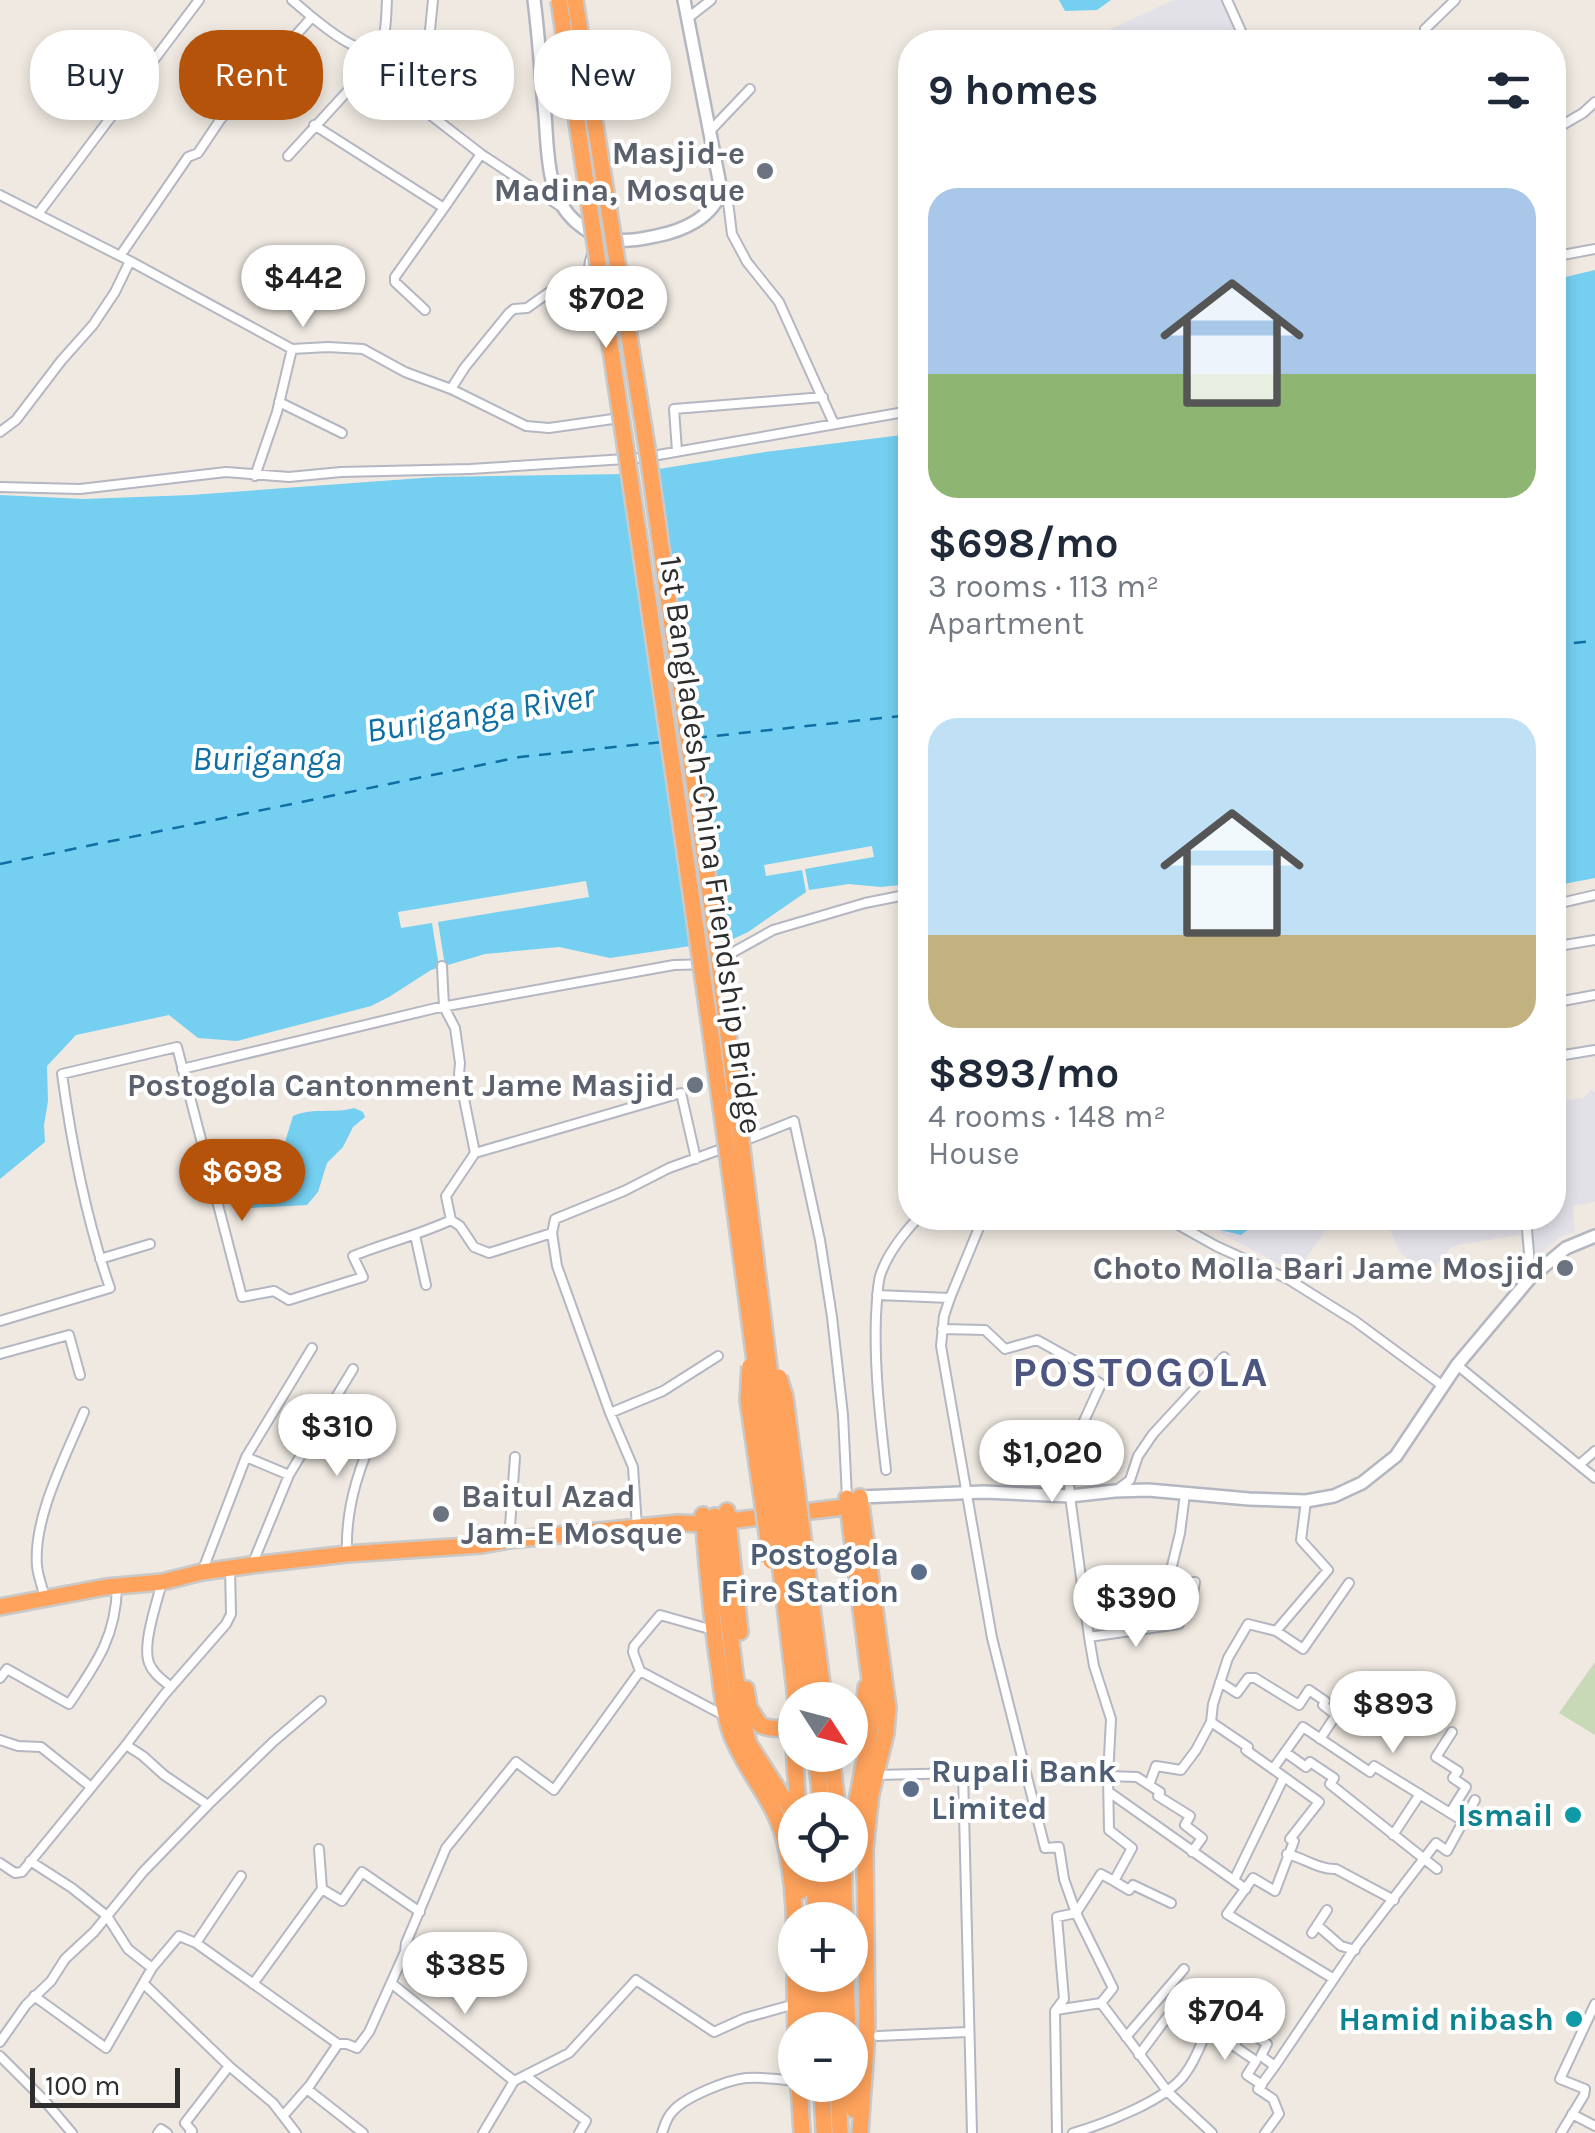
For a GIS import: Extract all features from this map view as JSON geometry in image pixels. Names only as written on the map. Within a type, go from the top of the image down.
[{"type":"highway","name":"1st Bangladesh-China Friendship Bridge","points":[[559,0],[760,1336],[808,1682]]},
{"type":"highway","name":"1st Bangladesh-China Friendship Bridge","points":[[576,0],[653,488],[716,937],[760,1336],[791,1682]]},
{"type":"highway","points":[[760,1336],[785,1396],[822,1682]]},
{"type":"highway","points":[[0,1607],[252,1565],[482,1545],[849,1502]]},
{"type":"highway","points":[[849,1502],[865,1682]]},
{"type":"highway","points":[[849,1502],[863,1536],[888,1708],[865,1848],[867,2031],[859,2133]]},
{"type":"highway","points":[[849,1502],[874,1712],[859,1792]]},
{"type":"highway","points":[[715,1518],[749,1708],[756,1721],[778,1729]]},
{"type":"highway","points":[[715,1518],[713,1630],[726,1717],[732,1737],[772,1805],[784,1836],[793,1898],[795,2012]]},
{"type":"highway","points":[[715,1518],[740,1712],[749,1744],[782,1792]]},
{"type":"highway","points":[[800,2102],[805,2133]]},
{"type":"highway","points":[[805,2133],[807,2102]]},
{"type":"highway","points":[[823,2102],[824,2133]]},
{"type":"highway","points":[[839,2102],[840,2133]]},
{"type":"highway","points":[[855,2102],[859,2133]]},
{"type":"main road","points":[[534,0],[550,169],[561,208],[582,228],[606,240],[652,238],[676,230],[717,204],[721,190],[684,0]]},
{"type":"main road","points":[[849,1502],[889,1496],[984,1492],[1070,1496],[1148,1490],[1306,1501],[1334,1496],[1362,1483],[1396,1456],[1457,1366],[1548,1260],[1595,1236]]},
{"type":"street","points":[[38,214],[198,0]]},
{"type":"street","points":[[292,0],[348,43],[369,49],[382,42],[386,0]]},
{"type":"street","points":[[430,30],[433,0]]},
{"type":"street","points":[[688,18],[711,0]]},
{"type":"street","points":[[1227,0],[1241,30]]},
{"type":"street","points":[[1426,30],[1454,0]]},
{"type":"street","points":[[120,256],[188,157],[198,153],[220,120],[312,17]]},
{"type":"street","points":[[288,156],[367,70],[383,64],[400,66],[428,86],[428,112],[480,154],[561,208]]},
{"type":"street","points":[[710,132],[750,89]]},
{"type":"street","points":[[1566,123],[1595,102]]},
{"type":"street","points":[[314,124],[444,208]]},
{"type":"street","points":[[425,310],[400,289],[395,277],[480,154]]},
{"type":"street","points":[[721,190],[728,202],[732,234],[747,262],[779,302],[834,424]]},
{"type":"street","points":[[0,195],[292,349],[362,349],[526,426],[549,428],[620,418]]},
{"type":"street","points":[[451,389],[509,312],[528,308],[558,286],[585,280],[590,257],[606,240]]},
{"type":"street","points":[[606,240],[641,458]]},
{"type":"street","points":[[1566,255],[1595,249]]},
{"type":"street","points":[[0,432],[16,420],[94,326],[130,261]]},
{"type":"street","points":[[255,476],[292,349]]},
{"type":"street","points":[[677,451],[674,408],[823,397]]},
{"type":"street","points":[[279,402],[342,434]]},
{"type":"street","points":[[0,487],[80,488],[226,472],[289,476],[641,458],[898,413]]},
{"type":"street","points":[[1566,901],[1595,895]]},
{"type":"street","points":[[182,1069],[444,1007],[674,965],[712,964],[773,930],[898,896]]},
{"type":"street","points":[[1566,945],[1595,940]]},
{"type":"street","points":[[442,966],[444,1007],[456,1028],[459,1074],[476,1153]]},
{"type":"street","points":[[1566,1001],[1595,996]]},
{"type":"street","points":[[0,1322],[110,1288],[74,1157],[62,1074],[177,1047],[242,1297],[274,1291],[289,1300],[363,1277],[353,1256],[450,1220]]},
{"type":"street","points":[[1566,1055],[1595,1050]]},
{"type":"street","points":[[552,1233],[489,1253],[474,1247],[460,1226],[450,1220],[446,1196],[476,1153],[681,1093],[696,1159]]},
{"type":"street","points":[[637,1528],[634,1467],[610,1413],[557,1266],[552,1233],[555,1219],[669,1168],[794,1122],[832,1317],[849,1502]]},
{"type":"street","points":[[886,1470],[877,1388],[877,1295],[880,1274],[909,1230]]},
{"type":"street","points":[[978,1230],[950,1298],[941,1346],[965,1494],[992,1638],[1045,1848],[1059,1847],[1064,1879],[1076,1913],[1114,1988],[1101,2002],[1054,2011]]},
{"type":"street","points":[[1187,1230],[1288,1279],[1444,1386]]},
{"type":"street","points":[[1527,1230],[1531,1278]]},
{"type":"street","points":[[416,1234],[426,1285]]},
{"type":"street","points":[[100,1259],[150,1244]]},
{"type":"street","points":[[877,1295],[950,1298]]},
{"type":"street","points":[[942,1330],[984,1330],[1006,1348],[1037,1340],[1075,1361],[1078,1370],[1101,1384],[1068,1458],[1088,1636],[1111,1720],[1109,1830],[1132,1848],[1114,1882]]},
{"type":"street","points":[[0,1354],[69,1334],[80,1375]]},
{"type":"street","points":[[202,1572],[246,1458],[312,1348]]},
{"type":"street","points":[[610,1413],[663,1391],[718,1356]]},
{"type":"street","points":[[1114,1491],[1130,1480],[1138,1456],[1154,1434],[1224,1357]]},
{"type":"street","points":[[1457,1366],[1595,1478]]},
{"type":"street","points":[[252,1565],[289,1476],[353,1369]]},
{"type":"street","points":[[45,1598],[37,1567],[42,1524],[84,1412]]},
{"type":"street","points":[[347,1554],[346,1532],[354,1490],[368,1446],[383,1416]]},
{"type":"street","points":[[1579,1466],[1595,1451]]},
{"type":"street","points":[[509,1540],[515,1457]]},
{"type":"street","points":[[246,1458],[289,1476]]},
{"type":"street","points":[[1088,1636],[1179,1624],[1179,1608],[1190,1607],[1196,1582],[1172,1582],[1169,1578],[1185,1494]]},
{"type":"street","points":[[1276,1630],[1328,1570],[1302,1540],[1306,1501]]},
{"type":"street","points":[[0,1863],[17,1874],[22,1872],[226,1624],[230,1614],[230,1568]]},
{"type":"street","points":[[162,1582],[149,1636],[148,1660],[171,1687]]},
{"type":"street","points":[[1149,1784],[1156,1766],[1181,1770],[1196,1750],[1211,1722],[1228,1658],[1248,1624],[1276,1630],[1303,1650],[1349,1583]]},
{"type":"street","points":[[0,1678],[7,1669],[70,1704],[102,1655],[116,1612],[117,1587]]},
{"type":"street","points":[[713,1630],[660,1615],[633,1652],[640,1672],[726,1717]]},
{"type":"street","points":[[34,1996],[106,2048],[152,1968],[179,1936],[196,1943],[338,2044],[357,2048],[369,2032],[391,1983],[446,1848],[516,1762],[554,1790],[640,1672]]},
{"type":"street","points":[[1220,1682],[1237,1693],[1248,1678],[1255,1678],[1299,1705],[1309,1690],[1326,1701],[1322,1705],[1336,1715],[1320,1739]]},
{"type":"street","points":[[0,2042],[34,1996],[143,1872],[208,1805],[322,1701]]},
{"type":"street","points":[[1211,1722],[1319,1802],[1290,1839],[1294,1842],[1275,1891],[1254,1878],[1228,1914],[1334,1978]]},
{"type":"street","points":[[1273,1770],[1303,1727],[1370,1772],[1374,1766],[1463,1821]]},
{"type":"street","points":[[1450,1813],[1466,1788],[1453,1778],[1458,1771],[1436,1757],[1452,1732]]},
{"type":"street","points":[[0,1740],[40,1747],[91,1786]]},
{"type":"street","points":[[126,1745],[208,1805]]},
{"type":"street","points":[[1285,1752],[1334,1778],[1330,1784],[1437,1868]]},
{"type":"street","points":[[875,1775],[963,1773],[972,2133]]},
{"type":"street","points":[[1108,1776],[1137,1778],[1190,1816],[1184,1825],[1202,1838],[1192,1852]]},
{"type":"street","points":[[1234,1880],[1284,1777]]},
{"type":"street","points":[[1109,1792],[1246,1889]]},
{"type":"street","points":[[1393,1836],[1420,1794]]},
{"type":"street","points":[[1264,2133],[1280,2114],[1273,2099],[1258,2089],[1334,1978],[1436,1843],[1447,1851],[1475,1800]]},
{"type":"street","points":[[252,1984],[322,1888],[319,1849]]},
{"type":"street","points":[[1288,1854],[1328,1869],[1336,1868],[1394,1900]]},
{"type":"street","points":[[30,1861],[107,1916],[128,1950],[152,1968]]},
{"type":"street","points":[[322,1888],[342,1900],[362,1872],[420,1912]]},
{"type":"street","points":[[1057,2133],[1054,2011],[1064,1998],[1057,1916],[1076,1913],[1101,1874],[1129,1890],[1133,1884],[1171,1903]]},
{"type":"street","points":[[196,1943],[241,1876]]},
{"type":"street","points":[[1327,1910],[1314,1929],[1355,1950]]},
{"type":"street","points":[[1126,2037],[1184,1969]]},
{"type":"street","points":[[483,2133],[514,2080],[569,2053],[636,1980],[714,2032],[794,2004]]},
{"type":"street","points":[[391,1983],[514,2080]]},
{"type":"street","points":[[144,1984],[284,2116],[296,2133]]},
{"type":"street","points":[[1139,2055],[1188,1990],[1267,2044],[1262,2056],[1275,2066]]},
{"type":"street","points":[[1101,2002],[1168,2092],[1212,2133]]},
{"type":"street","points":[[1561,2133],[1585,2089],[1560,2079],[1595,2004]]},
{"type":"street","points":[[1073,2133],[1168,2092],[1186,2073],[1218,2010]]},
{"type":"street","points":[[1244,2028],[1234,2046],[1256,2060],[1247,2075],[1262,2085]]},
{"type":"street","points":[[878,2036],[968,2032]]},
{"type":"street","points":[[284,2116],[338,2044]]},
{"type":"street","points":[[0,2056],[72,2133]]},
{"type":"street","points":[[190,2133],[185,2123],[229,2066]]},
{"type":"street","points":[[526,2076],[586,2121],[578,2133]]},
{"type":"street","points":[[662,2133],[675,2108],[714,2088],[740,2079],[778,2081]]},
{"type":"street","points":[[307,2089],[363,2133]]},
{"type":"street","points":[[1572,2114],[1595,2126]]},
{"type":"street","points":[[158,2133],[161,2129],[167,2133]]},
{"type":"shaded area","points":[[1174,0],[1221,0],[1235,30],[1108,30]]},
{"type":"shaded area","points":[[1592,1089],[1595,1092],[1595,1202],[1573,1206],[1575,1232],[1560,1237],[1536,1257],[1526,1234],[1457,1245],[1429,1274],[1400,1253],[1390,1230],[1566,1230],[1566,1100],[1584,1098]]},
{"type":"shaded area","points":[[1215,1230],[1326,1230],[1296,1273]]},
{"type":"green space","points":[[1595,1662],[1595,1735],[1559,1713]]},
{"type":"water","points":[[1059,0],[1111,0],[1097,10],[1065,11]]},
{"type":"water","points":[[1595,270],[1595,878],[1566,884],[1566,277]]},
{"type":"water","name":"Buriganga","points":[[898,435],[898,885],[849,884],[809,890],[731,940],[610,958],[559,947],[485,954],[431,970],[371,1006],[237,1041],[198,1038],[169,1015],[76,1035],[47,1066],[45,1142],[0,1179],[0,495],[84,499],[436,477],[627,474]]},
{"type":"water","points":[[354,1108],[365,1117],[327,1163],[318,1192],[307,1205],[238,1207],[238,1191],[244,1174],[251,1170],[251,1157],[257,1150],[271,1151],[285,1142],[293,1116]]},
{"type":"water","points":[[1220,1230],[1248,1230],[1241,1235]]},
{"type":"pier","points":[[656,464],[692,687],[722,946],[698,949],[631,468]]},
{"type":"pier","points":[[872,846],[874,857],[805,869],[809,890],[806,892],[802,870],[766,876],[764,865]]},
{"type":"pier","points":[[586,881],[589,897],[438,922],[445,966],[439,967],[432,923],[401,928],[398,912]]},
{"type":"ferry route","points":[[1566,644],[1595,641]]},
{"type":"ferry route","points":[[695,738],[898,716]]},
{"type":"ferry route","points":[[0,864],[520,757],[662,742]]},
{"type":"place","name":"Masjid-e Madina, Mosque","points":[[765,171]]},
{"type":"place","name":"Postogola Cantonment Jame Masjid","points":[[695,1085]]},
{"type":"place","name":"Choto Molla Bari Jame Mosjid","points":[[1565,1268]]},
{"type":"place","name":"Baitul Azad Jam-E Mosque","points":[[441,1514]]},
{"type":"place","name":"Postogola Fire Station","points":[[919,1572]]},
{"type":"place","name":"Rupali Bank Limited","points":[[911,1789]]},
{"type":"place","name":"Ismail","points":[[1573,1815]]},
{"type":"place","name":"Hamid nibash","points":[[1574,2019]]},
{"type":"district","name":"POSTOGOLA","points":[[1141,1372]]},
{"type":"water label","name":"Buriganga River","points":[[480,713]]}]
